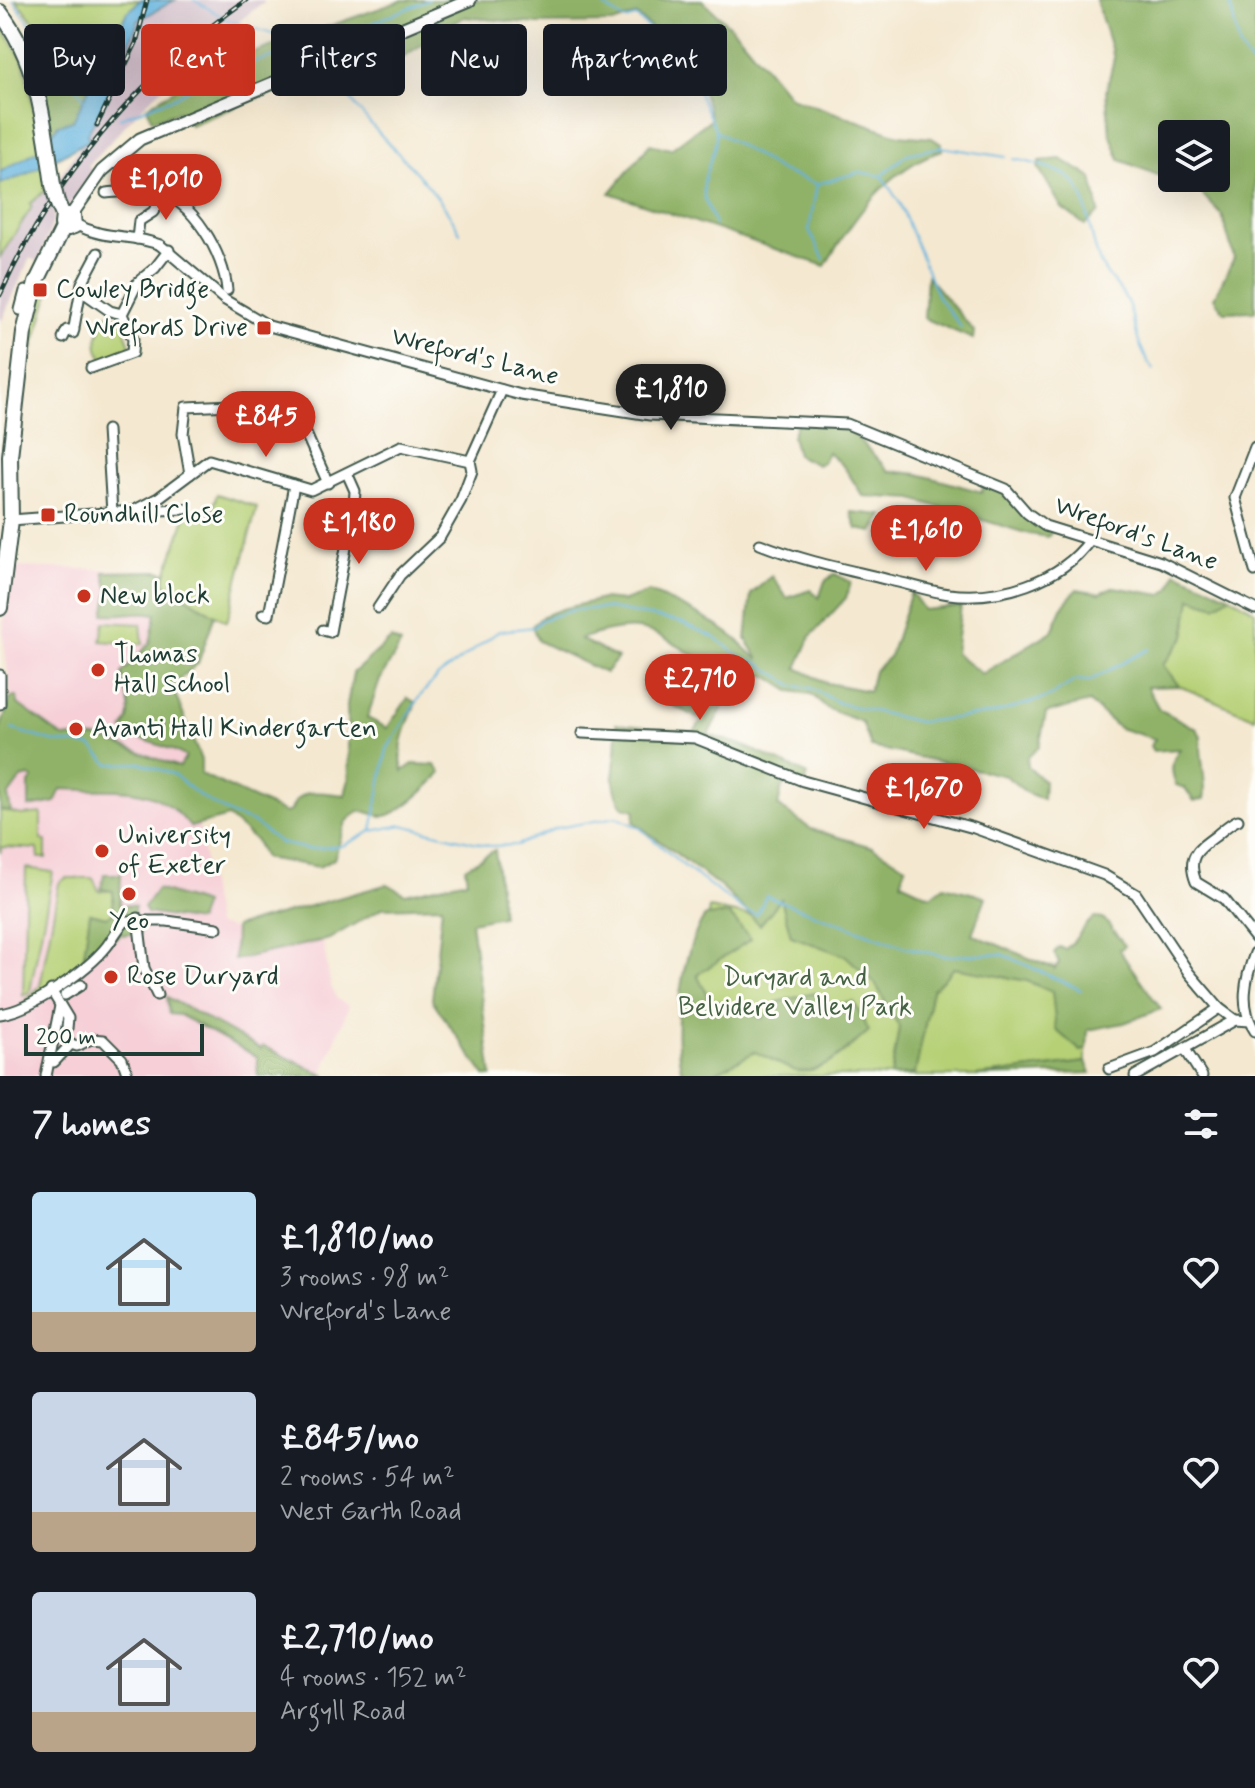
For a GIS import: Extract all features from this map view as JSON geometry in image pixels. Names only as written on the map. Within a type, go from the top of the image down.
[{"type":"highway","points":[[0,12],[17,35],[31,65],[53,185],[66,216],[32,293],[10,456],[11,520],[0,608]]},
{"type":"main road","points":[[66,216],[102,171],[140,139],[470,0]]},
{"type":"street","points":[[106,193],[164,195],[177,202],[219,256],[226,295]]},
{"type":"street","points":[[137,239],[139,221],[153,212],[164,195]]},
{"type":"street","points":[[66,216],[115,239],[137,239],[169,250],[155,268],[138,282],[122,314]]},
{"type":"street","name":"Wreford's Lane","points":[[169,250],[276,329],[502,390],[650,415],[847,424],[1006,489],[1036,521],[1161,562],[1255,609]]},
{"type":"street","points":[[63,338],[67,330],[74,331],[80,290],[98,253]]},
{"type":"street","points":[[80,290],[110,311],[122,314]]},
{"type":"street","points":[[20,310],[25,291],[32,293]]},
{"type":"street","points":[[94,352],[95,366],[134,351],[133,339],[122,314]]},
{"type":"street","points":[[391,610],[380,605],[400,575],[440,537],[461,500],[472,471],[470,461],[502,390]]},
{"type":"street","points":[[190,474],[183,434],[182,415],[186,407],[256,404],[298,416],[328,483]]},
{"type":"street","points":[[107,430],[112,513]]},
{"type":"street","points":[[133,511],[165,493],[209,460],[311,490],[401,446],[470,461]]},
{"type":"street","points":[[1255,447],[1235,498],[1255,571]]},
{"type":"street","points":[[329,632],[355,495],[347,473]]},
{"type":"street","points":[[269,615],[294,485]]},
{"type":"street","points":[[165,493],[171,502],[168,511]]},
{"type":"street","points":[[11,520],[185,509]]},
{"type":"street","points":[[760,544],[829,567],[929,591],[966,595],[1014,589],[1042,579],[1061,568],[1090,540]]},
{"type":"street","points":[[0,675],[0,704]]},
{"type":"street","points":[[582,733],[695,738],[803,781],[974,828],[1104,875],[1136,894],[1183,964],[1219,1008],[1235,1020],[1249,1021]]},
{"type":"street","points":[[1238,820],[1201,845],[1191,862],[1196,882],[1224,899],[1255,938]]},
{"type":"street","points":[[0,1014],[26,1007],[51,990],[106,947],[122,924],[138,918],[217,928]]},
{"type":"street","points":[[138,918],[144,968],[157,995]]},
{"type":"street","points":[[1255,953],[1245,992],[1249,1021],[1255,1031]]},
{"type":"street","points":[[60,983],[67,994],[81,985]]},
{"type":"street","points":[[51,990],[68,1018],[66,1038],[71,1044],[77,1046],[91,1039],[103,1040],[122,1059],[128,1076]]},
{"type":"street","points":[[46,1076],[60,1006]]},
{"type":"street","points":[[1109,1069],[1155,1052],[1219,1008]]},
{"type":"street","points":[[1135,1076],[1235,1020]]},
{"type":"street","points":[[54,1062],[71,1044]]},
{"type":"street","points":[[1185,1049],[1202,1076]]},
{"type":"shaded area","points":[[175,0],[266,0],[236,24],[141,24],[141,96],[154,96],[88,166],[95,172],[69,205],[54,211],[38,262],[30,258],[0,324],[0,257],[31,208],[30,204],[48,188],[50,191],[82,144],[89,141],[87,135],[108,96],[125,96],[125,55],[139,20]]},
{"type":"shaded area","name":"University of Exeter","points":[[15,567],[158,571],[166,573],[164,583],[215,615],[198,663],[172,686],[201,760],[200,780],[191,779],[216,925],[263,936],[322,938],[331,987],[337,999],[349,1006],[321,1076],[0,1076],[0,730],[11,697],[3,635],[6,577]]},
{"type":"green space","points":[[16,0],[140,0],[126,14],[121,24],[35,24]]},
{"type":"green space","points":[[403,0],[702,0],[738,34],[790,97],[898,135],[932,138],[941,144],[942,150],[904,170],[873,197],[825,266],[610,193],[650,144],[671,149],[711,119],[704,96],[727,96],[727,24],[647,24],[636,15],[613,23],[538,24],[464,17],[453,24],[421,24],[421,45],[405,56],[405,24],[335,24]]},
{"type":"green space","points":[[1096,0],[1255,0],[1255,311],[1224,312],[1214,298],[1234,258],[1222,215],[1200,192],[1230,192],[1230,120],[1158,120],[1158,175],[1120,160],[1110,133],[1106,92],[1114,58]]},
{"type":"green space","points":[[0,24],[23,60],[24,96],[31,96],[42,148],[0,172]]},
{"type":"green space","points":[[271,47],[271,93],[190,125],[180,111],[152,120],[147,107],[164,96],[255,96],[255,52]]},
{"type":"green space","points":[[42,96],[88,96],[73,121],[58,125],[50,138]]},
{"type":"green space","points":[[1061,159],[1092,178],[1099,212],[1085,225],[1062,208],[1038,167],[1040,161]]},
{"type":"green space","points":[[45,164],[48,188],[30,204],[32,207],[0,257],[0,184]]},
{"type":"green space","points":[[927,276],[974,331],[973,339],[924,318]]},
{"type":"green space","points":[[45,282],[52,284],[31,356],[28,356],[35,302]]},
{"type":"green space","points":[[108,314],[121,318],[131,349],[104,360],[97,343]]},
{"type":"green space","points":[[797,423],[847,427],[889,471],[918,474],[982,492],[984,482],[1001,489],[1053,530],[1048,537],[1029,534],[913,499],[863,496],[844,467],[828,452],[823,462],[817,465],[797,455],[792,436]]},
{"type":"green space","points":[[217,494],[257,507],[227,622],[163,583],[187,512],[209,519]]},
{"type":"green space","points":[[851,512],[883,515],[873,532],[857,529]]},
{"type":"green space","points":[[104,572],[166,573],[164,583],[215,615],[198,663],[172,686],[201,760],[201,774],[285,813],[291,811],[299,797],[305,794],[345,795],[349,778],[347,705],[353,673],[391,639],[401,644],[380,680],[367,718],[387,728],[408,698],[416,703],[402,745],[403,771],[413,764],[435,765],[441,773],[398,811],[381,816],[359,811],[346,822],[334,859],[319,867],[264,858],[256,841],[228,817],[190,827],[162,801],[131,791],[61,789],[55,802],[29,807],[29,783],[33,778],[29,776],[21,778],[8,796],[11,812],[0,810],[0,730],[11,697],[17,697],[18,704],[63,737],[101,738],[179,767],[186,757],[123,730],[129,709],[122,673],[150,643],[156,614],[104,614],[109,591]]},
{"type":"green space","points":[[1176,572],[1230,596],[1216,606],[1191,598],[1185,636],[1163,665],[1179,686],[1147,687],[1159,709],[1197,729],[1201,736],[1204,799],[1194,801],[1185,788],[1176,785],[1172,766],[1180,749],[1153,751],[1150,746],[1155,739],[1119,728],[1089,702],[1046,713],[1039,747],[1027,758],[1028,767],[1044,781],[1043,799],[1027,793],[1006,776],[871,747],[862,722],[828,709],[811,694],[790,691],[767,676],[742,671],[708,735],[742,745],[807,774],[806,786],[791,782],[782,787],[778,806],[811,829],[872,847],[906,866],[901,882],[931,896],[944,886],[986,897],[972,934],[1055,969],[1059,963],[1054,953],[1059,947],[1065,949],[1069,946],[1094,918],[1104,919],[1125,946],[1119,950],[1161,1009],[1124,1023],[1088,1030],[1087,1049],[1081,1051],[1056,1030],[1052,992],[1027,981],[954,968],[932,991],[915,1074],[891,1076],[899,1027],[875,983],[846,956],[791,936],[781,899],[760,925],[722,888],[634,822],[635,810],[623,807],[617,796],[614,776],[616,724],[694,732],[702,720],[643,690],[647,677],[699,700],[715,667],[652,632],[623,629],[580,639],[618,658],[605,673],[538,641],[532,626],[543,616],[562,609],[602,599],[624,601],[649,592],[715,624],[759,659],[746,639],[751,594],[772,576],[787,598],[811,590],[819,598],[825,581],[835,574],[851,582],[846,598],[811,636],[797,668],[827,683],[869,691],[874,671],[890,656],[911,592],[924,610],[961,606],[955,653],[982,674],[1052,631],[1064,604],[1077,589],[1100,593],[1114,587],[1162,595],[1171,588]]},
{"type":"green space","points":[[1230,596],[1255,611],[1255,718],[1179,686],[1163,665],[1185,636],[1191,597]]},
{"type":"green space","points":[[104,622],[141,624],[143,644],[101,641]]},
{"type":"green space","points":[[0,810],[22,815],[41,813],[41,840],[46,841],[46,858],[39,858],[38,849],[2,847],[0,853]]},
{"type":"green space","points":[[495,850],[502,916],[471,922],[492,1076],[485,1076],[432,1000],[442,906],[382,908],[329,939],[234,960],[235,927],[388,884],[405,894],[467,880],[465,868]]},
{"type":"green space","points":[[26,868],[53,872],[30,991],[23,995]]},
{"type":"green space","points":[[104,874],[121,874],[120,905],[135,906],[133,917],[140,933],[120,935],[83,961],[90,913],[106,917],[113,913],[113,891],[101,889]]},
{"type":"green space","points":[[66,878],[93,878],[99,891],[113,891],[113,913],[106,917],[90,913],[83,961],[36,998],[20,1006],[40,986],[59,883]]},
{"type":"green space","points":[[157,889],[204,904],[198,921],[147,913],[144,907]]},
{"type":"green space","name":"Duryard and Belvidere Valley Park","points":[[764,893],[1086,975],[1086,1062],[977,1076],[683,1076],[709,908],[757,917]]},
{"type":"green space","points":[[729,914],[751,939],[697,975],[709,998],[763,1018],[778,1002],[814,993],[826,1005],[854,1002],[869,1031],[836,1058],[816,1069],[796,1071],[755,1052],[708,1076],[683,1076],[679,1059],[678,1017],[684,971],[705,916]]},
{"type":"green space","points":[[167,997],[261,1049],[263,1046],[326,1076],[258,1076],[257,1057],[180,1015],[169,1014]]},
{"type":"green space","points":[[1085,1062],[1091,1073],[977,1076]]},
{"type":"water","points":[[140,0],[175,0],[139,20],[125,55],[125,24],[121,24]]},
{"type":"water","points":[[85,96],[108,96],[87,135],[90,140],[23,176],[0,184],[0,172],[42,148],[58,125],[73,121]]},
{"type":"waterway","points":[[13,0],[85,99]]},
{"type":"waterway","points":[[194,0],[228,20],[271,34]]},
{"type":"waterway","points":[[120,118],[173,98],[214,73],[322,43],[429,0]]},
{"type":"waterway","points":[[602,0],[603,6],[625,20],[636,17],[682,57],[716,131],[781,171],[817,184],[860,172],[882,176],[899,202],[938,297],[961,327]]},
{"type":"waterway","points":[[1229,0],[1240,48],[1255,70]]},
{"type":"waterway","points":[[348,96],[432,191],[460,233]]},
{"type":"waterway","points":[[1255,118],[1255,127]]},
{"type":"waterway","points":[[715,225],[706,202],[704,186],[715,147],[716,131]]},
{"type":"waterway","points":[[882,176],[907,154],[941,147],[1006,157]]},
{"type":"waterway","points":[[1014,159],[1060,172],[1080,190],[1099,260],[1129,306],[1140,346],[1153,370]]},
{"type":"waterway","points":[[817,184],[809,230],[824,259]]},
{"type":"waterway","points":[[372,831],[387,749],[420,696],[437,677],[499,631],[534,627],[541,620],[573,610],[606,608],[680,622],[714,637],[741,657],[759,663],[794,686],[811,688],[839,703],[919,722],[992,714],[1049,697],[1076,680],[1089,681],[1149,649]]},
{"type":"waterway","points":[[12,729],[55,742],[91,746],[109,764],[140,763],[173,774],[200,796],[232,815],[253,822],[280,843],[308,849],[342,846],[372,831],[402,825],[490,846],[517,845],[557,828],[616,817],[640,828],[743,910],[757,915],[766,896],[905,947],[943,956],[1002,954],[1081,990]]},
{"type":"railway","points":[[97,125],[136,43],[147,0]]},
{"type":"railway","points":[[0,295],[47,209],[104,131],[170,62],[246,0]]},
{"type":"place","name":"Cowley Bridge","points":[[40,290]]},
{"type":"place","name":"Wrefords Drive","points":[[264,328]]},
{"type":"place","name":"Roundhill Close","points":[[48,515]]},
{"type":"place","name":"New block","points":[[84,596]]},
{"type":"place","name":"Thomas Hall School","points":[[98,670]]},
{"type":"place","name":"Avanti Hall Kindergarten","points":[[76,729]]},
{"type":"place","name":"University of Exeter","points":[[102,851]]},
{"type":"place","name":"Yeo","points":[[129,894]]},
{"type":"place","name":"Rose Duryard","points":[[111,977]]}]
